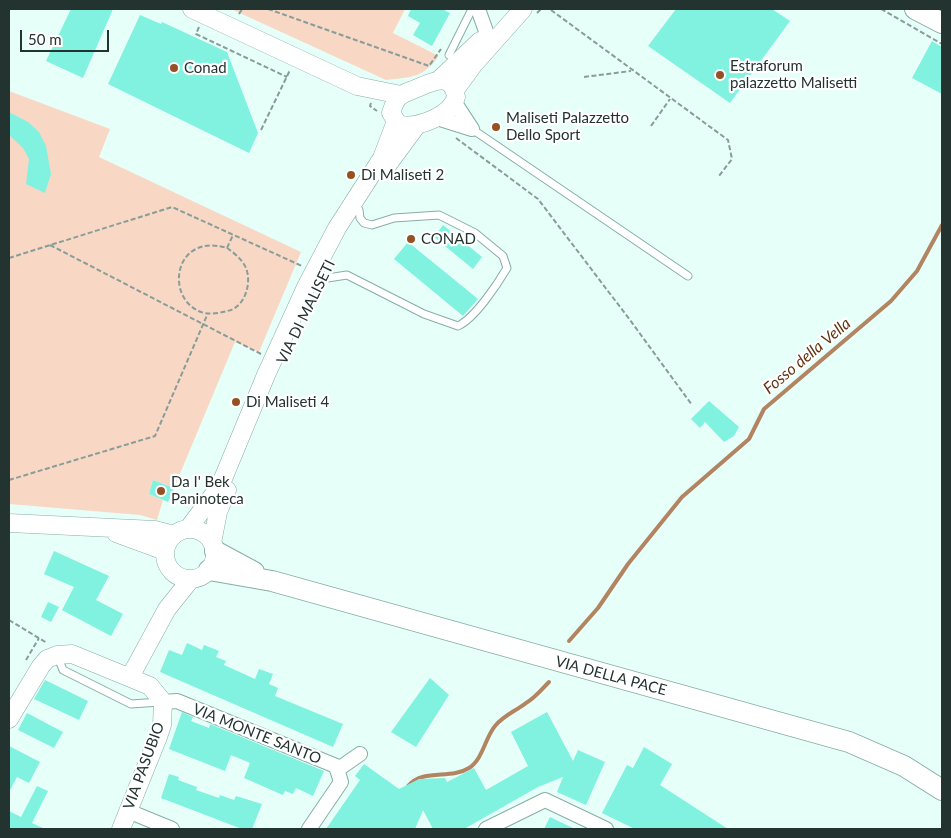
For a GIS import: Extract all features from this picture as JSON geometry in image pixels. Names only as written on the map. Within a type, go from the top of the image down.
[{"type":"main road","points":[[915,9],[942,23]]},
{"type":"main road","points":[[214,547],[272,581]]},
{"type":"main road","points":[[200,575],[272,581]]},
{"type":"main road","name":"VIA DELLA PACE","points":[[272,581],[413,622],[849,742],[904,766],[942,790]]},
{"type":"street","points":[[478,9],[487,34]]},
{"type":"street","points":[[197,11],[357,86],[401,95]]},
{"type":"street","name":"VIA DI MALISETI","points":[[211,511],[266,375],[321,256],[382,158],[401,95],[439,80],[487,34],[519,12]]},
{"type":"street","name":"VIA DI MALISETI","points":[[211,511],[320,279],[359,210],[417,125],[446,112],[474,64],[519,12]]},
{"type":"street","points":[[439,80],[447,81],[472,129]]},
{"type":"street","points":[[357,86],[393,117],[400,126],[417,125]]},
{"type":"street","points":[[434,117],[472,129]]},
{"type":"street","points":[[165,551],[181,532],[211,511]]},
{"type":"street","points":[[130,677],[167,609],[212,565],[214,547],[211,511]]},
{"type":"street","points":[[9,523],[202,532],[214,547]]},
{"type":"street","points":[[97,526],[165,551]]},
{"type":"street","points":[[165,551],[168,566],[173,572],[184,578],[200,575]]},
{"type":"street","points":[[167,609],[173,572]]},
{"type":"street","points":[[9,719],[41,666],[47,659],[57,655],[72,654],[130,677],[150,686],[163,702]]},
{"type":"street","name":"VIA MONTE SANTO","points":[[163,702],[177,702],[336,766],[339,776]]},
{"type":"street","name":"VIA PASUBIO","points":[[121,829],[162,725],[163,702]]},
{"type":"street","points":[[309,829],[339,776],[360,754]]},
{"type":"street","points":[[486,829],[545,800],[582,824],[606,829]]},
{"type":"street","points":[[128,811],[172,829]]},
{"type":"lane","points":[[449,55],[472,9]]},
{"type":"lane","points":[[472,129],[688,276]]},
{"type":"lane","points":[[320,279],[348,275],[424,314],[458,326],[465,322],[478,307],[507,268],[503,256],[475,233],[439,215],[394,218],[372,225],[364,223],[360,218],[359,210]]},
{"type":"lane","points":[[57,655],[63,670],[131,704],[163,702]]},
{"type":"path","points":[[268,9],[429,66],[445,42],[453,46]]},
{"type":"path","points":[[881,9],[942,44]]},
{"type":"path","points":[[551,10],[728,140],[732,158],[720,176]]},
{"type":"path","points":[[197,11],[196,34],[287,77],[262,130]]},
{"type":"path","points":[[584,77],[633,71]]},
{"type":"path","points":[[651,126],[670,99]]},
{"type":"path","points":[[453,136],[538,199],[630,320],[692,406]]},
{"type":"path","points":[[9,258],[172,206],[304,267]]},
{"type":"path","points":[[228,248],[233,234]]},
{"type":"path","points":[[207,244],[228,248],[246,268],[248,278],[244,299],[233,310],[200,312],[188,302],[180,285],[178,273],[181,264],[192,251],[207,244]]},
{"type":"path","points":[[50,245],[266,357]]},
{"type":"path","points":[[9,480],[155,436],[208,313]]},
{"type":"path","points":[[9,620],[47,643],[57,655]]},
{"type":"shaded area","points":[[231,9],[405,9],[393,33],[439,56],[428,69],[416,75],[386,80]]},
{"type":"shaded area","points":[[9,91],[110,129],[99,157],[301,252],[259,352],[235,342],[174,488],[153,480],[149,494],[163,500],[157,520],[140,515],[9,504]]},
{"type":"building","points":[[71,9],[113,9],[83,78],[46,61]]},
{"type":"building","points":[[411,9],[442,9],[450,13],[432,46],[413,35],[420,23],[408,16]]},
{"type":"building","name":"Estraforum palazzetto Malisetti","points":[[676,9],[772,9],[790,21],[730,103],[648,46]]},
{"type":"building","name":"Conad","points":[[140,15],[161,24],[162,22],[227,52],[258,133],[249,153],[108,84]]},
{"type":"building","points":[[932,41],[942,47],[942,94],[912,78]]},
{"type":"building","points":[[9,112],[28,122],[39,132],[46,146],[51,174],[45,193],[26,184],[29,159],[23,148],[9,135]]},
{"type":"building","points":[[443,225],[482,257],[473,269],[434,237]]},
{"type":"building","points":[[408,242],[478,299],[463,316],[394,259]]},
{"type":"building","points":[[709,401],[739,427],[734,436],[724,442],[705,422],[700,428],[691,419]]},
{"type":"building","name":"Da I' Bek Paninoteca","points":[[153,480],[174,488],[168,502],[149,494]]},
{"type":"building","points":[[54,551],[109,576],[96,600],[123,614],[111,636],[62,610],[74,587],[44,574]]},
{"type":"building","points":[[48,602],[59,607],[51,622],[41,617]]},
{"type":"building","points":[[187,643],[202,650],[204,645],[219,651],[216,657],[226,661],[224,665],[255,679],[259,669],[273,674],[269,684],[278,688],[275,696],[343,724],[333,747],[160,672],[169,650],[182,655]]},
{"type":"building","points":[[430,678],[449,695],[416,747],[391,732]]},
{"type":"building","points":[[45,680],[88,701],[79,720],[34,699]]},
{"type":"building","points":[[182,712],[193,717],[191,721],[209,728],[210,724],[324,771],[313,796],[296,788],[293,794],[285,791],[283,795],[244,778],[250,763],[231,755],[225,771],[169,749]]},
{"type":"building","points":[[547,712],[573,761],[578,750],[605,762],[586,805],[557,792],[563,777],[538,787],[464,829],[433,829],[423,810],[415,829],[326,829],[360,780],[355,776],[364,764],[399,789],[419,779],[445,778],[447,782],[474,768],[486,790],[528,766],[511,732]]},
{"type":"building","points":[[27,713],[63,732],[54,748],[18,730]]},
{"type":"building","points":[[9,746],[40,762],[29,783],[17,777],[9,792]]},
{"type":"building","points":[[644,747],[672,764],[660,785],[728,829],[635,829],[602,813],[627,765],[633,768]]},
{"type":"building","points":[[169,774],[179,777],[178,780],[197,787],[196,790],[219,798],[220,795],[234,800],[236,796],[262,804],[252,829],[242,829],[161,798]]},
{"type":"building","points":[[37,786],[48,791],[32,823],[45,829],[9,829],[9,811],[21,817]]},
{"type":"building","points":[[550,817],[575,829],[544,829]]},
{"type":"waterway","name":"Fosso della Vella","points":[[569,641],[598,608],[628,564],[682,497],[749,439],[764,409],[891,301],[917,271],[942,225]]},
{"type":"waterway","name":"Fosso della Vella","points":[[408,786],[422,777],[454,773],[469,768],[478,759],[492,731],[499,722],[532,699],[549,682]]},
{"type":"place","name":"Conad","points":[[174,68]]},
{"type":"place","name":"Estraforum palazzetto Malisetti","points":[[720,75]]},
{"type":"place","name":"Maliseti Palazzetto Dello Sport","points":[[496,127]]},
{"type":"place","name":"Di Maliseti 2","points":[[351,175]]},
{"type":"place","name":"CONAD","points":[[411,239]]},
{"type":"place","name":"Di Maliseti 4","points":[[236,402]]},
{"type":"place","name":"Da I' Bek Paninoteca","points":[[161,491]]}]
